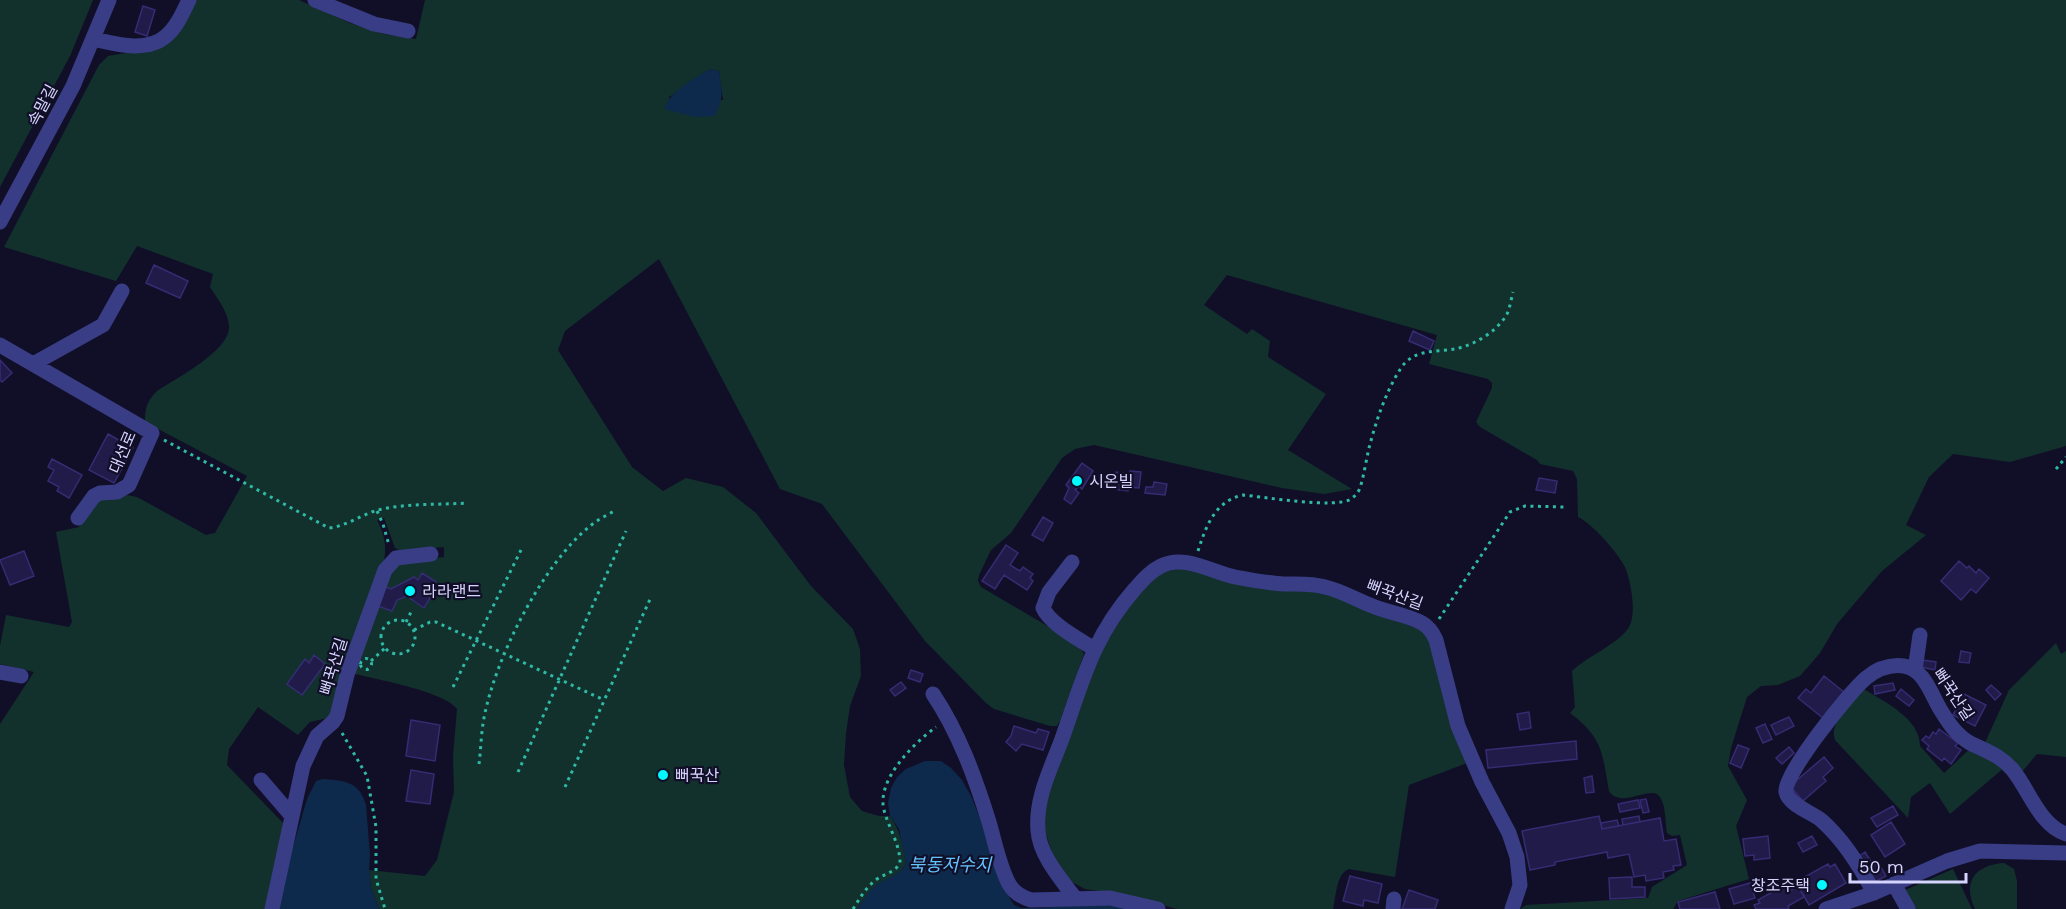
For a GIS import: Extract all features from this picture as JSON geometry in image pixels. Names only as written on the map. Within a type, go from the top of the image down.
[{"type":"street","name":"속말길","points":[[0,222],[73,86],[109,0]]},
{"type":"street","points":[[93,39],[124,45],[155,42],[166,37],[189,0]]},
{"type":"street","points":[[315,0],[374,24],[408,31]]},
{"type":"street","points":[[33,364],[103,325],[122,291]]},
{"type":"street","name":"대선로","points":[[0,345],[152,433],[129,484],[117,492],[100,493],[94,496],[78,518]]},
{"type":"street","points":[[393,561],[396,558],[431,554]]},
{"type":"street","name":"뻐꾹산길","points":[[272,909],[299,781],[317,736],[337,716],[347,675],[373,603],[385,570],[393,561]]},
{"type":"street","points":[[1072,562],[1049,592],[1043,608],[1052,621],[1094,649]]},
{"type":"street","name":"뻐꾹산길","points":[[1075,898],[1050,863],[1038,835],[1039,803],[1046,778],[1094,649],[1104,630],[1126,599],[1148,575],[1162,565],[1176,562],[1194,564],[1229,576],[1251,580],[1323,586],[1340,591],[1376,608],[1420,622],[1430,629],[1436,640],[1450,703],[1464,744],[1509,833],[1517,856],[1520,885],[1512,909]]},
{"type":"street","name":"뻐꾹산길","points":[[1915,670],[1920,635]]},
{"type":"street","name":"뻐꾹산길","points":[[1874,893],[1852,854],[1820,819],[1786,794],[1786,787],[1788,778],[1804,754],[1864,679],[1887,666],[1907,666],[1915,670],[1922,677],[1953,729],[1969,742],[2003,759],[2023,783],[2044,818],[2066,834]]},
{"type":"street","points":[[0,672],[21,676]]},
{"type":"street","points":[[933,694],[959,740],[1011,886],[1023,898],[1031,900],[1110,898],[1158,909]]},
{"type":"street","points":[[261,780],[292,816]]},
{"type":"street","points":[[1826,909],[1874,893],[1937,865],[1980,851],[2066,853]]},
{"type":"street","points":[[1894,884],[1908,909]]},
{"type":"path","points":[[1194,564],[1206,528],[1215,512],[1232,497],[1243,495],[1328,503],[1345,502],[1354,497],[1359,490],[1369,446],[1380,413],[1402,365],[1410,358],[1420,354],[1456,349],[1473,343],[1492,332],[1507,314],[1513,292]]},
{"type":"path","points":[[152,433],[329,528],[341,526],[377,511],[397,507],[468,503]]},
{"type":"path","points":[[2056,469],[2066,458]]},
{"type":"path","points":[[1430,629],[1445,613],[1510,512],[1525,506],[1564,507]]},
{"type":"path","points":[[479,764],[484,718],[493,682],[525,609],[568,548],[589,527],[616,510]]},
{"type":"path","points":[[377,511],[393,561]]},
{"type":"path","points":[[518,772],[626,531]]},
{"type":"path","points":[[453,687],[523,546]]},
{"type":"path","points":[[565,787],[651,597]]},
{"type":"path","points":[[406,622],[412,610]]},
{"type":"path","points":[[390,616],[392,621]]},
{"type":"path","points":[[392,621],[406,622],[414,630],[413,645],[405,652],[394,653],[385,648],[381,637],[382,631],[392,621]]},
{"type":"path","points":[[414,630],[433,621],[604,700]]},
{"type":"path","points":[[370,661],[385,648]]},
{"type":"path","points":[[853,909],[864,891],[879,878],[896,870],[900,863],[897,841],[884,808],[884,795],[891,777],[904,757],[922,737],[948,718]]},
{"type":"path","points":[[333,722],[368,776],[376,827],[376,879],[385,909]]},
{"type":"green space","points":[[0,0],[93,0],[70,56],[0,187]]},
{"type":"green space","points":[[197,0],[299,0],[350,23],[384,34],[416,39],[425,0],[2066,0],[2066,446],[2010,462],[1953,454],[1929,477],[1906,525],[1926,535],[1882,571],[1837,624],[1820,653],[1800,676],[1778,685],[1761,686],[1747,697],[1731,748],[1728,766],[1747,800],[1736,826],[1749,879],[1678,901],[1673,909],[1520,909],[1526,905],[1648,898],[1652,887],[1687,865],[1680,835],[1672,836],[1667,833],[1665,811],[1661,799],[1657,794],[1652,793],[1622,798],[1609,791],[1605,766],[1595,738],[1570,713],[1575,707],[1572,671],[1622,636],[1630,624],[1633,608],[1625,567],[1604,539],[1578,517],[1577,479],[1573,471],[1540,464],[1537,460],[1480,427],[1476,422],[1492,388],[1492,383],[1488,379],[1429,364],[1437,335],[1227,275],[1204,305],[1247,334],[1252,329],[1270,341],[1268,357],[1326,394],[1288,450],[1352,489],[1324,494],[1282,488],[1094,445],[1075,449],[1062,458],[1011,533],[991,550],[978,581],[981,587],[1078,644],[1084,654],[1060,721],[1057,726],[1050,726],[994,709],[986,703],[925,641],[822,504],[780,489],[659,259],[565,331],[558,350],[632,467],[663,491],[686,478],[723,487],[756,513],[811,586],[853,629],[860,649],[861,676],[850,706],[846,733],[844,765],[850,797],[862,811],[879,816],[890,816],[899,833],[904,851],[906,864],[901,871],[868,896],[857,909],[379,909],[371,887],[369,870],[425,876],[437,860],[454,792],[453,756],[457,709],[450,703],[424,691],[351,673],[392,568],[404,561],[444,557],[444,547],[401,551],[395,548],[384,518],[377,520],[384,540],[384,561],[332,717],[310,722],[298,735],[258,707],[229,749],[227,765],[284,824],[265,909],[0,909],[0,724],[34,672],[0,664],[0,646],[6,615],[69,627],[72,622],[56,532],[79,527],[94,504],[101,498],[127,495],[137,497],[206,535],[215,533],[247,476],[145,422],[147,405],[157,391],[210,356],[226,338],[229,323],[210,287],[213,274],[137,246],[116,281],[4,247],[99,65],[108,56],[143,50]],"holes":[[[710,69],[719,71],[723,100],[668,98]]]},
{"type":"green space","points":[[1191,569],[1318,590],[1426,632],[1467,763],[1409,785],[1395,877],[1349,869],[1345,871],[1339,880],[1333,909],[1177,909],[1126,895],[1085,889],[1070,881],[1053,855],[1044,829],[1046,803],[1094,668],[1111,629],[1151,581],[1164,572]]},
{"type":"green space","points":[[2056,643],[2061,654],[2066,651],[2066,757],[2037,754],[2021,773],[1984,745],[2009,690]]},
{"type":"green space","points":[[1864,689],[1891,705],[1908,719],[1918,736],[1920,746],[1944,773],[1971,748],[2006,766],[1950,814],[1930,783],[1911,797],[1908,818],[1835,740],[1835,726],[1838,720]]},
{"type":"green space","points":[[2004,863],[2014,869],[2017,881],[2017,909],[1975,909],[1970,891],[1974,877],[1985,867]]},
{"type":"green space","points":[[1953,869],[1972,909],[1915,909],[1903,891]]},
{"type":"water","points":[[710,69],[719,71],[721,84],[721,99],[715,116],[695,117],[664,109],[678,90]]},
{"type":"water","name":"북동저수지","points":[[925,761],[941,761],[962,780],[982,823],[1002,885],[1014,905],[1021,908],[1039,908],[1091,904],[1142,909],[857,909],[876,885],[897,873],[906,864],[899,829],[890,816],[888,803],[891,788],[897,777],[906,769]]},
{"type":"water","points":[[323,779],[350,784],[363,797],[366,805],[371,887],[379,909],[277,909],[307,799],[316,781]]},
{"type":"building","points":[[143,6],[155,10],[147,36],[135,32]]},
{"type":"building","points":[[154,265],[188,281],[180,298],[146,283]]},
{"type":"building","points":[[1413,331],[1434,341],[1430,350],[1409,341]]},
{"type":"building","points":[[0,360],[12,373],[2,382],[0,380]]},
{"type":"building","points":[[108,434],[133,448],[114,483],[89,470]]},
{"type":"building","points":[[52,459],[82,475],[69,498],[57,491],[59,487],[48,481],[54,470],[48,467]]},
{"type":"building","points":[[1082,463],[1093,471],[1082,489],[1079,486],[1075,490],[1079,493],[1071,504],[1064,499],[1069,488],[1066,485]]},
{"type":"building","points":[[1130,471],[1141,472],[1139,488],[1128,487],[1128,491],[1114,489],[1116,472],[1129,474]]},
{"type":"building","points":[[1539,478],[1557,481],[1555,493],[1536,490]]},
{"type":"building","points":[[1154,482],[1167,484],[1165,495],[1145,493],[1146,487],[1153,487]]},
{"type":"building","points":[[1043,517],[1053,523],[1043,541],[1032,535]]},
{"type":"building","points":[[1006,545],[1018,553],[1010,565],[1020,571],[1023,567],[1033,574],[1030,578],[1033,581],[1027,590],[1004,575],[995,589],[982,581]]},
{"type":"building","points":[[24,551],[34,576],[10,585],[0,560]]},
{"type":"building","points":[[1959,561],[1976,573],[1979,569],[1989,578],[1976,593],[1971,589],[1961,600],[1941,581]]},
{"type":"building","points":[[422,573],[436,582],[431,589],[434,591],[424,608],[407,596],[397,600],[392,611],[378,606],[386,587],[391,589],[414,577],[418,580]]},
{"type":"building","points":[[1961,651],[1971,653],[1969,663],[1959,662]]},
{"type":"building","points":[[314,655],[325,664],[302,695],[287,684],[305,659],[309,663]]},
{"type":"building","points":[[1922,660],[1936,662],[1935,670],[1921,667]]},
{"type":"building","points":[[911,670],[923,674],[920,682],[908,678]]},
{"type":"building","points":[[1824,676],[1844,692],[1823,718],[1798,698],[1806,689],[1811,693]]},
{"type":"building","points":[[901,682],[906,688],[895,696],[890,690]]},
{"type":"building","points":[[1893,683],[1895,690],[1875,694],[1874,686]]},
{"type":"building","points":[[1991,685],[2001,694],[1995,700],[1986,690]]},
{"type":"building","points":[[1901,689],[1914,700],[1909,706],[1896,696]]},
{"type":"building","points":[[1964,694],[1986,705],[1975,726],[1965,721],[1970,711],[1968,710],[1963,720],[1953,715]]},
{"type":"building","points":[[1529,712],[1531,728],[1520,730],[1517,714]]},
{"type":"building","points":[[1789,717],[1794,726],[1776,735],[1771,725]]},
{"type":"building","points":[[411,720],[440,725],[435,761],[406,756]]},
{"type":"building","points":[[1765,724],[1772,739],[1763,743],[1756,728]]},
{"type":"building","points":[[1014,726],[1036,733],[1038,729],[1049,732],[1043,750],[1022,744],[1016,751],[1006,742]]},
{"type":"building","points":[[1939,729],[1958,743],[1955,746],[1961,750],[1951,764],[1944,758],[1942,761],[1927,749],[1929,746],[1922,740],[1926,736],[1929,738],[1933,732],[1936,734]]},
{"type":"building","points":[[1576,741],[1577,759],[1488,768],[1486,750]]},
{"type":"building","points":[[1738,745],[1749,749],[1741,768],[1730,763]]},
{"type":"building","points":[[1789,747],[1794,753],[1782,764],[1776,758]]},
{"type":"building","points":[[1824,757],[1833,768],[1823,777],[1826,781],[1803,801],[1790,786]]},
{"type":"building","points":[[411,770],[434,774],[430,804],[406,801]]},
{"type":"building","points":[[1592,776],[1594,792],[1586,793],[1584,778]]},
{"type":"building","points":[[1646,799],[1649,812],[1643,813],[1640,800]]},
{"type":"building","points":[[1638,800],[1640,808],[1620,812],[1618,804]]},
{"type":"building","points":[[1893,806],[1898,815],[1877,827],[1871,818]]},
{"type":"building","points":[[1599,816],[1602,829],[1660,818],[1664,841],[1676,839],[1681,865],[1673,866],[1674,870],[1663,872],[1664,878],[1646,881],[1645,875],[1634,877],[1629,854],[1608,858],[1607,852],[1555,862],[1555,865],[1530,870],[1522,831]]},
{"type":"building","points":[[1639,816],[1640,822],[1623,825],[1622,819]]},
{"type":"building","points":[[1617,820],[1619,826],[1602,829],[1601,823]]},
{"type":"building","points":[[1891,822],[1905,844],[1885,857],[1871,835]]},
{"type":"building","points":[[1768,836],[1770,858],[1754,860],[1754,855],[1745,856],[1743,839]]},
{"type":"building","points":[[1812,836],[1817,845],[1803,852],[1798,843]]},
{"type":"building","points":[[1865,852],[1873,865],[1878,862],[1886,876],[1873,883],[1858,857]]},
{"type":"building","name":"창조주택","points":[[1828,864],[1830,867],[1835,864],[1846,883],[1809,905],[1798,886],[1803,883],[1801,879]]},
{"type":"building","points":[[1350,876],[1382,884],[1378,903],[1364,900],[1363,906],[1343,901]]},
{"type":"building","points":[[1632,877],[1632,887],[1645,887],[1645,897],[1610,899],[1609,878]]},
{"type":"building","points":[[1750,883],[1755,898],[1734,904],[1729,889]]},
{"type":"building","name":"창조주택","points":[[1783,886],[1785,889],[1790,886],[1792,890],[1798,886],[1804,897],[1788,906],[1787,909],[1756,909],[1754,905],[1760,903],[1758,900]]},
{"type":"building","points":[[1409,890],[1438,900],[1435,909],[1402,909]]},
{"type":"building","points":[[1715,892],[1720,909],[1680,909],[1678,902]]},
{"type":"place","name":"시온빌","points":[[1077,481]]},
{"type":"place","name":"라라랜드","points":[[410,591]]},
{"type":"place","name":"뻐꾹산","points":[[663,775]]},
{"type":"place","name":"창조주택","points":[[1822,885]]}]
